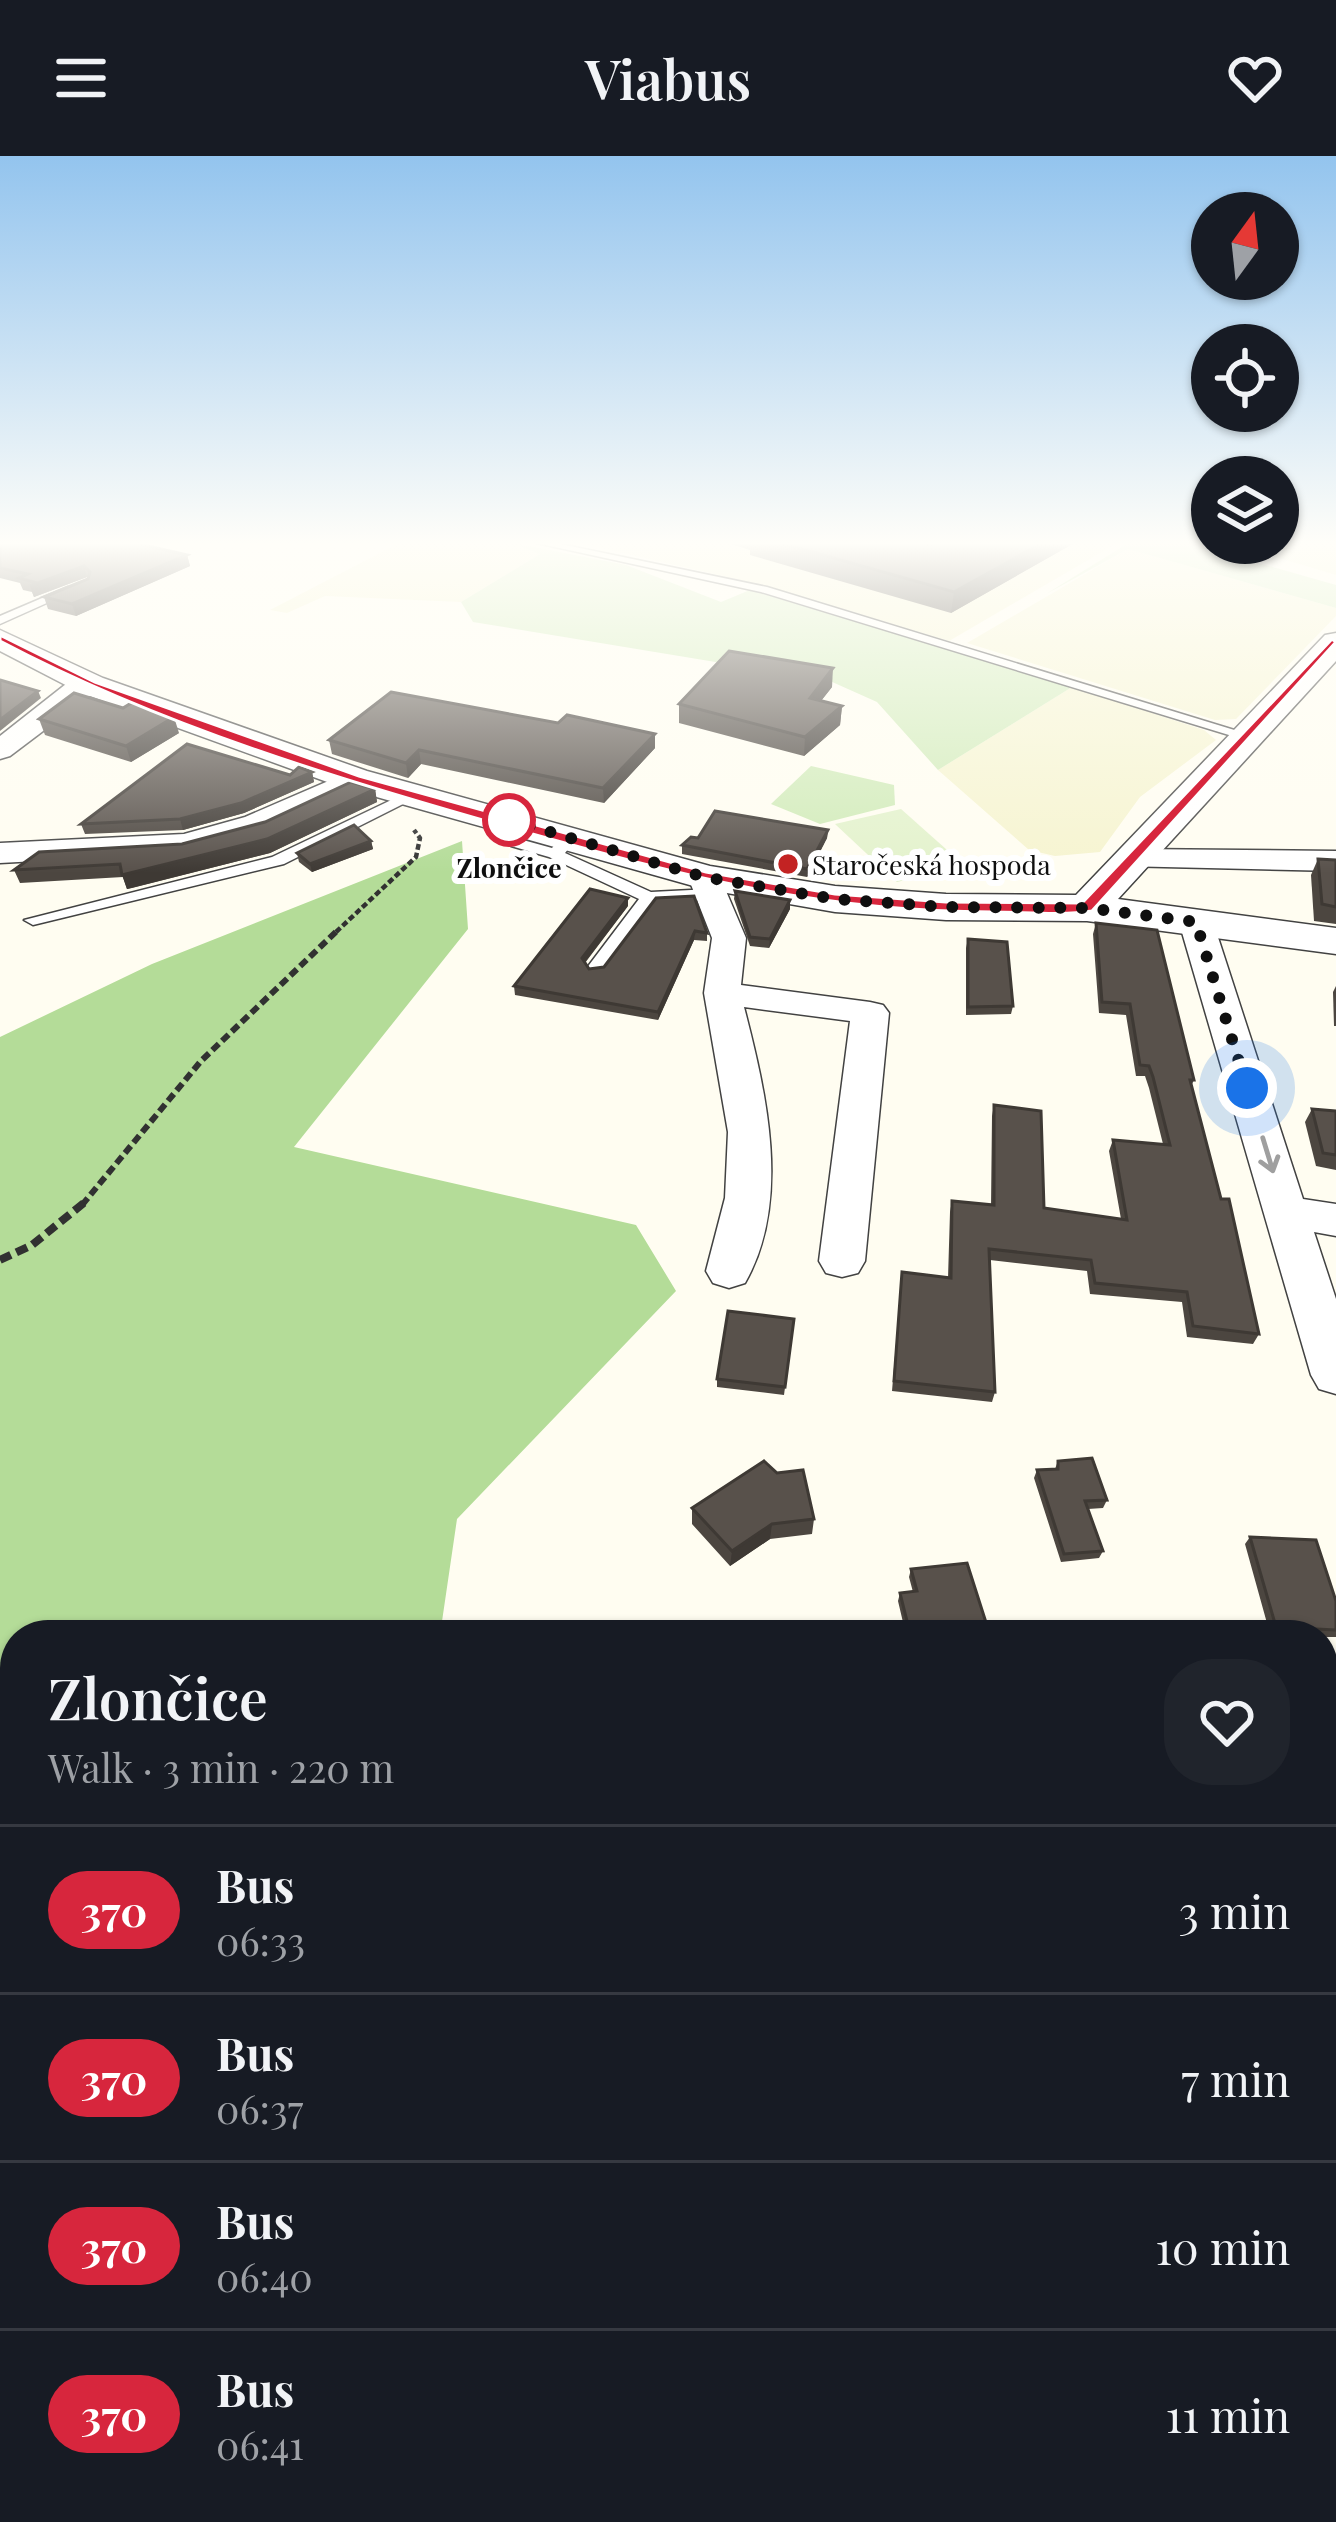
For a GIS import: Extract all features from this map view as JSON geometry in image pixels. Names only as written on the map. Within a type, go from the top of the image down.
[{"type":"street","points":[[27,652],[91,685],[403,801],[486,814],[563,845],[708,885],[946,907],[1087,908],[1336,941]]},
{"type":"street","points":[[1087,908],[1326,652]]},
{"type":"street","points":[[0,750],[75,690],[91,685]]},
{"type":"street","points":[[3,848],[185,843],[256,824],[354,779]]},
{"type":"street","points":[[1132,860],[1336,861]]},
{"type":"street","points":[[708,885],[729,938],[722,993],[743,1080],[753,1150],[744,1228],[729,1271]]},
{"type":"street","points":[[1196,922],[1336,1376]]},
{"type":"street","points":[[722,993],[870,1013],[842,1261]]},
{"type":"street","points":[[1286,1212],[1336,1220]]},
{"type":"lane","points":[[972,652],[1247,736]]},
{"type":"lane","points":[[33,920],[232,875],[311,849],[403,801]]},
{"type":"lane","points":[[563,845],[650,897]]},
{"type":"lane","points":[[595,969],[650,897],[708,885]]},
{"type":"path","points":[[1,1262],[37,1244],[79,1207],[199,1064],[416,857],[421,838],[403,801]]},
{"type":"shaded area","points":[[997,652],[1301,652],[1236,719],[1215,720]]},
{"type":"shaded area","points":[[1072,687],[1204,730],[1216,740],[1140,797],[1100,852],[1055,856],[1029,850],[938,770]]},
{"type":"green space","points":[[657,652],[957,652],[1072,687],[938,770],[877,702],[830,681]]},
{"type":"green space","points":[[811,766],[894,785],[895,805],[820,824],[771,804]]},
{"type":"green space","points":[[901,809],[965,866],[897,882],[835,824]]},
{"type":"green space","points":[[462,841],[468,929],[294,1147],[636,1225],[676,1291],[457,1519],[442,1620],[0,1620],[0,1037],[152,964]]},
{"type":"building","points":[[728,652],[738,652],[833,668],[810,698],[842,706],[805,737],[679,704]]},
{"type":"building","points":[[0,680],[38,691],[0,720]]},
{"type":"building","points":[[391,692],[558,723],[567,715],[655,734],[603,788],[419,750],[406,763],[329,740]]},
{"type":"building","points":[[74,693],[123,708],[133,702],[174,717],[126,746],[39,719]]},
{"type":"building","points":[[187,744],[290,775],[299,767],[312,772],[241,803],[180,819],[81,824]]},
{"type":"building","points":[[351,782],[375,789],[267,839],[122,875],[120,864],[14,870],[39,852],[182,844],[265,822]]},
{"type":"building","points":[[715,811],[828,830],[807,869],[682,845],[691,837],[698,838]]},
{"type":"building","points":[[354,825],[371,841],[310,864],[297,853]]},
{"type":"building","points":[[1318,859],[1336,860],[1336,907],[1322,904]]},
{"type":"building","points":[[590,889],[628,898],[582,958],[589,969],[604,967],[656,898],[694,896],[707,933],[695,931],[658,1012],[514,986]]},
{"type":"building","points":[[735,891],[790,900],[770,939],[750,937]]},
{"type":"building","points":[[1096,923],[1157,930],[1194,1080],[1190,1080],[1221,1199],[1229,1199],[1259,1334],[1193,1326],[1187,1292],[1095,1283],[1091,1260],[989,1249],[995,1392],[894,1381],[902,1272],[951,1278],[952,1201],[994,1205],[994,1105],[1041,1111],[1044,1208],[1127,1220],[1113,1140],[1170,1145],[1149,1066],[1140,1065],[1130,1004],[1102,1002]]},
{"type":"building","points":[[968,939],[1007,942],[1013,1006],[968,1007]]},
{"type":"building","points":[[1312,1109],[1336,1111],[1336,1155],[1323,1153]]},
{"type":"building","points":[[728,1311],[794,1319],[785,1387],[717,1379]]},
{"type":"building","points":[[1092,1458],[1107,1500],[1085,1501],[1103,1551],[1064,1554],[1037,1470],[1058,1469],[1058,1461]]},
{"type":"building","points":[[764,1461],[777,1473],[803,1470],[814,1519],[772,1524],[732,1551],[692,1508]]},
{"type":"building","points":[[1250,1537],[1316,1540],[1336,1601],[1336,1620],[1274,1620]]},
{"type":"building","points":[[967,1563],[985,1620],[907,1620],[900,1593],[917,1591],[911,1569]]},
{"type":"bus line","name":"370","points":[[27,652],[91,685],[354,779],[571,836],[704,877],[835,899],[946,907],[1087,908],[1326,652]]},
{"type":"place","name":"Zlončice","points":[[509,820]]},
{"type":"place","name":"Staročeská hospoda","points":[[788,864]]},
{"type":"route","points":[[509,820],[743,886],[835,899],[946,907],[1087,908],[1196,922],[1247,1088]]}]
